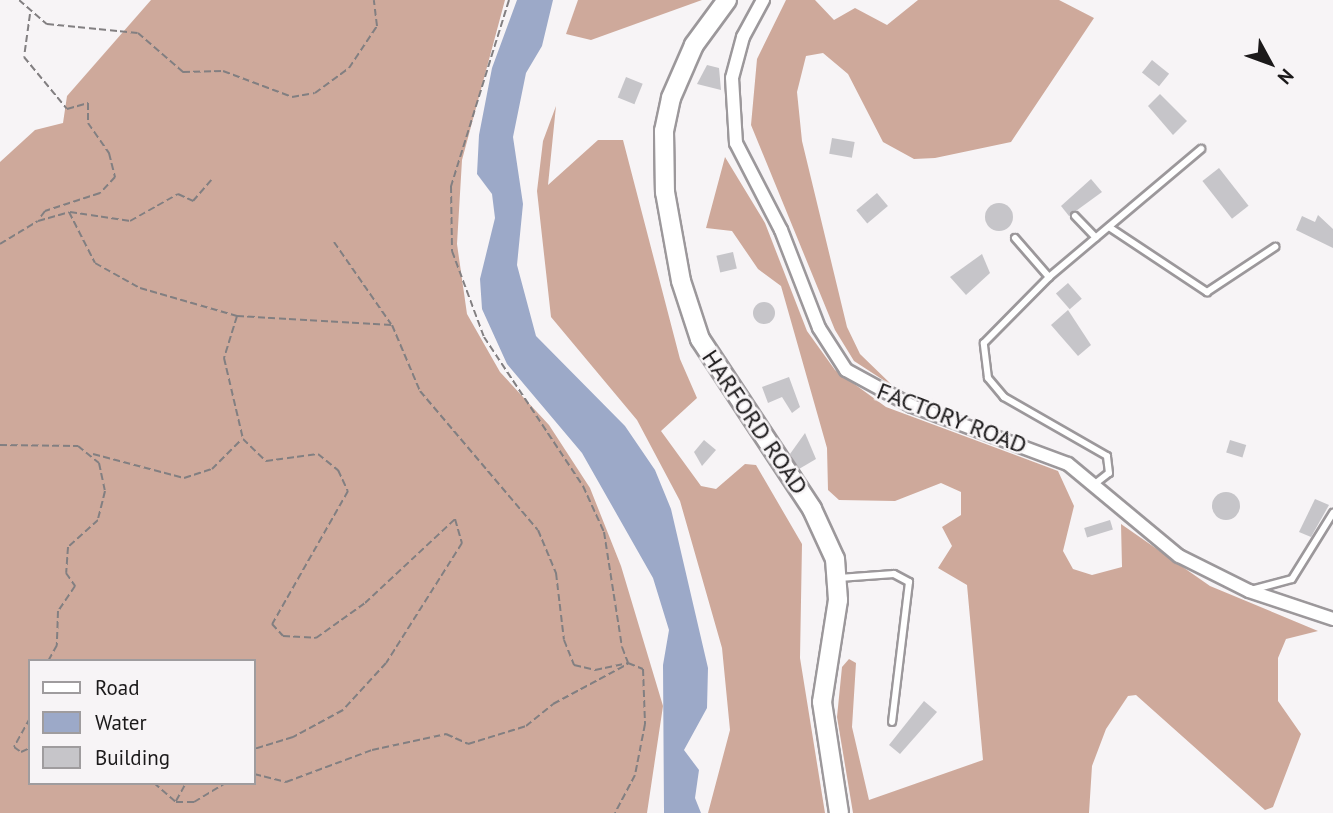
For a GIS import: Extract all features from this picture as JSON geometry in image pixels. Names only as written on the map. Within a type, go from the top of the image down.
[{"type":"main road","name":"HARFORD ROAD","points":[[727,0],[687,58],[665,119],[664,175],[676,261],[706,351],[812,509],[839,578],[822,702],[839,813]]},
{"type":"street","name":"FACTORY ROAD","points":[[763,0],[732,78],[736,144],[837,359],[878,391],[1050,455],[1096,483],[1164,545],[1249,591],[1333,619]]},
{"type":"lane","points":[[1096,483],[1109,473],[1107,456],[1004,397],[985,369],[984,343],[1049,277],[1201,149]]},
{"type":"lane","points":[[1075,216],[1096,238]]},
{"type":"lane","points":[[1109,227],[1206,292],[1275,247]]},
{"type":"lane","points":[[1015,238],[1049,277]]},
{"type":"lane","points":[[1249,591],[1292,579],[1333,513]]},
{"type":"lane","points":[[839,578],[894,574],[909,582],[892,722]]},
{"type":"path","points":[[19,0],[30,14],[66,29],[138,33],[183,72],[223,71],[292,97],[315,93],[349,68],[377,26],[374,0]]},
{"type":"path","points":[[509,0],[451,186],[452,251],[484,337],[583,485],[604,532],[628,663]]},
{"type":"path","points":[[30,14],[24,57],[67,109],[88,103],[88,123],[109,153],[115,177],[100,193],[45,212],[37,221]]},
{"type":"path","points":[[0,244],[37,221],[69,212],[130,221],[178,194],[193,201],[211,180]]},
{"type":"path","points":[[69,212],[95,263],[139,288],[237,316],[392,325]]},
{"type":"path","points":[[334,242],[392,325],[420,391],[538,530],[556,573],[564,640],[574,665],[595,670],[628,663],[643,670],[645,724],[635,775],[615,813]]},
{"type":"path","points":[[237,316],[224,358],[243,439],[266,461],[318,454],[338,470],[348,491],[272,624],[283,636],[316,638],[365,603],[455,519],[462,543],[386,663],[343,710],[293,737],[256,748]]},
{"type":"path","points":[[0,445],[47,442],[184,478],[212,469],[243,439]]},
{"type":"path","points":[[48,659],[57,645],[58,611],[75,586],[66,573],[68,547],[98,520],[105,491],[92,454]]},
{"type":"path","points":[[256,774],[286,782],[404,742],[446,734],[468,744],[526,726],[553,704],[628,663]]},
{"type":"path","points":[[28,722],[14,747],[21,752],[28,749]]},
{"type":"path","points":[[156,785],[176,802],[194,802],[223,785]]},
{"type":"path","points":[[176,802],[185,785]]},
{"type":"shaded area","points":[[151,0],[505,0],[462,160],[457,244],[467,314],[500,372],[549,425],[590,488],[621,566],[663,706],[647,813],[0,813],[0,162],[35,130],[63,123],[67,96]]},
{"type":"shaded area","points":[[578,0],[702,0],[591,40],[566,34]]},
{"type":"shaded area","points":[[786,0],[815,0],[834,20],[855,8],[887,25],[918,0],[1059,0],[1094,18],[1011,142],[935,158],[914,159],[883,142],[848,74],[823,53],[806,56],[797,92],[802,141],[847,327],[860,354],[894,387],[854,361],[835,330],[751,125],[757,59]]},
{"type":"shaded area","points":[[556,106],[548,185],[598,140],[623,140],[680,359],[697,398],[661,431],[701,486],[716,489],[745,464],[756,465],[802,544],[800,658],[825,813],[708,813],[730,730],[722,648],[680,501],[637,420],[551,317],[537,191],[543,141]]},
{"type":"shaded area","points":[[725,157],[765,223],[807,331],[835,370],[886,407],[1058,471],[1074,506],[1063,551],[1073,569],[1092,575],[1122,567],[1121,524],[1210,586],[1318,631],[1286,639],[1278,658],[1278,701],[1301,734],[1273,807],[1265,810],[1136,695],[1128,696],[1106,729],[1092,766],[1089,813],[853,813],[837,717],[842,667],[849,659],[856,663],[852,727],[869,800],[983,760],[967,585],[938,568],[952,546],[942,527],[961,515],[961,492],[941,483],[895,501],[839,500],[828,490],[827,448],[781,286],[758,269],[732,231],[706,228]]},
{"type":"water","points":[[517,0],[553,0],[542,46],[526,73],[513,137],[523,204],[517,265],[536,336],[625,426],[655,470],[671,509],[708,668],[707,708],[684,750],[699,770],[695,798],[701,813],[664,813],[663,665],[669,630],[653,578],[582,453],[507,364],[482,309],[480,279],[495,218],[492,194],[477,174],[479,135],[492,68]]},
{"type":"building","points":[[1152,60],[1169,74],[1159,86],[1142,72]]},
{"type":"building","points":[[707,65],[719,68],[721,90],[697,84]]},
{"type":"building","points":[[626,77],[643,84],[634,104],[618,97]]},
{"type":"building","points":[[1160,94],[1187,121],[1173,135],[1148,106]]},
{"type":"building","points":[[832,138],[855,142],[852,158],[829,154]]},
{"type":"building","points":[[1219,168],[1249,206],[1232,219],[1202,181]]},
{"type":"building","points":[[1091,179],[1102,192],[1069,216],[1061,206]]},
{"type":"building","points":[[877,193],[888,206],[867,223],[856,210]]},
{"type":"building","points":[[999,203],[1009,207],[1013,217],[1009,227],[999,231],[989,227],[985,217],[989,207]]},
{"type":"building","points":[[1318,215],[1333,229],[1333,248],[1296,230],[1302,216],[1315,222]]},
{"type":"building","points":[[733,252],[737,269],[720,272],[716,256]]},
{"type":"building","points":[[982,254],[990,273],[966,295],[950,277]]},
{"type":"building","points":[[1068,283],[1082,299],[1070,309],[1056,293]]},
{"type":"building","points":[[764,302],[772,305],[775,313],[772,321],[764,324],[756,321],[753,313],[756,305]]},
{"type":"building","points":[[1068,310],[1091,345],[1078,356],[1051,325]]},
{"type":"building","points":[[789,377],[800,407],[792,413],[782,397],[768,403],[762,387]]},
{"type":"building","points":[[805,433],[816,459],[799,469],[790,454]]},
{"type":"building","points":[[704,440],[716,450],[702,466],[694,452]]},
{"type":"building","points":[[1230,440],[1246,445],[1242,457],[1226,452]]},
{"type":"building","points":[[1226,492],[1236,496],[1240,506],[1236,516],[1226,520],[1216,516],[1212,506],[1216,496]]},
{"type":"building","points":[[1315,499],[1329,505],[1311,537],[1299,532]]},
{"type":"building","points":[[1110,520],[1113,530],[1087,537],[1084,528]]},
{"type":"building","points":[[924,701],[937,712],[900,754],[889,745]]}]
